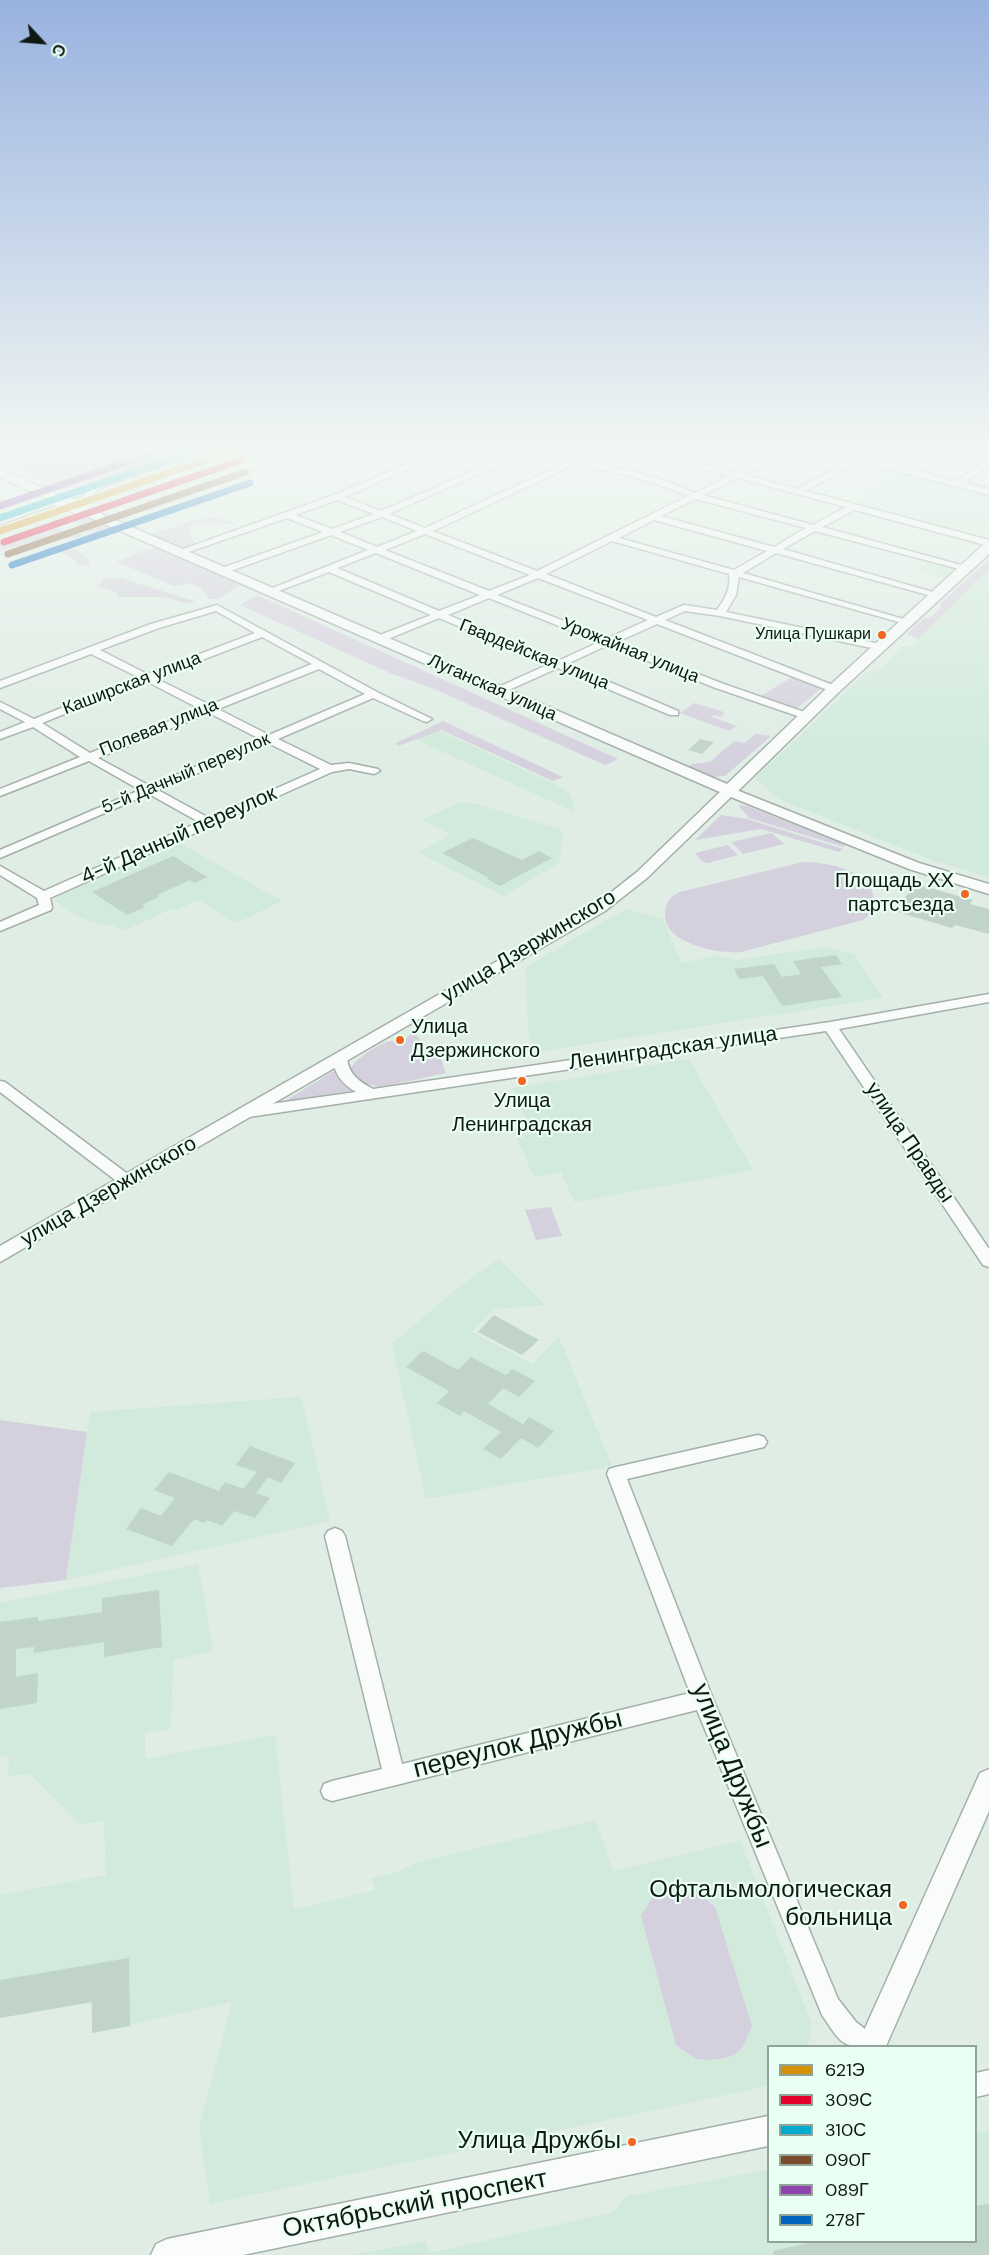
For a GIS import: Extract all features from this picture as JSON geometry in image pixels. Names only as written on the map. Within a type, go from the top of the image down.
[{"type":"highway","name":"Луганская улица","points":[[185,554],[729,791]]},
{"type":"highway","name":"улица Дзержинского","points":[[729,791],[834,689],[980,554]]},
{"type":"main road","name":"Луганская улица","points":[[729,791],[914,866],[989,889]]},
{"type":"main road","name":"улица Дзержинского","points":[[0,1255],[600,908],[642,875],[729,791]]},
{"type":"main road","points":[[871,2045],[989,1781]]},
{"type":"main road","name":"Октябрьский проспект","points":[[167,2255],[767,2132]]},
{"type":"street","points":[[222,570],[267,554]]},
{"type":"street","points":[[270,591],[364,554]]},
{"type":"street","name":"Урожайная улица","points":[[386,554],[717,685],[806,716]]},
{"type":"street","points":[[485,554],[834,689]]},
{"type":"street","points":[[379,639],[537,575],[578,554]]},
{"type":"street","points":[[666,554],[909,622]]},
{"type":"street","points":[[734,574],[765,554]]},
{"type":"street","points":[[788,554],[938,595]]},
{"type":"street","points":[[914,554],[967,568]]},
{"type":"street","name":"Гвардейская улица","points":[[328,568],[674,713]]},
{"type":"street","points":[[720,612],[729,600],[735,579],[734,574]]},
{"type":"street","points":[[0,685],[155,626],[217,608],[373,694],[427,719]]},
{"type":"street","points":[[498,691],[684,608],[720,612],[755,622],[881,647]]},
{"type":"street","name":"Каширская улица","points":[[0,736],[264,633]]},
{"type":"street","points":[[93,651],[328,769]]},
{"type":"street","name":"Полевая улица","points":[[0,793],[87,756],[319,665]]},
{"type":"street","name":"5-й Дачный переулок","points":[[0,854],[373,694]]},
{"type":"street","points":[[0,705],[208,822]]},
{"type":"street","name":"4-й Дачный переулок","points":[[0,927],[46,907],[43,896],[328,769],[349,766],[374,771]]},
{"type":"street","points":[[0,870],[43,896]]},
{"type":"street","name":"Ленинградская улица","points":[[249,1112],[830,1026],[989,998]]},
{"type":"street","name":"улица Правды","points":[[830,1026],[989,1261]]},
{"type":"street","points":[[340,1058],[343,1075],[369,1094]]},
{"type":"street","points":[[0,1085],[128,1182]]},
{"type":"street","name":"улица Дружбы","points":[[758,1442],[616,1474],[703,1699],[830,2007],[848,2031],[865,2045]]},
{"type":"street","points":[[335,1536],[394,1775]]},
{"type":"street","name":"переулок Дружбы","points":[[332,1791],[703,1699]]},
{"type":"shaded area","points":[[64,554],[82,554],[90,565],[79,566]]},
{"type":"shaded area","points":[[135,554],[170,554],[239,585],[219,599],[209,599],[202,589],[190,583],[174,586],[116,562]]},
{"type":"shaded area","points":[[989,559],[989,570],[918,639],[907,634],[924,618],[930,618],[942,606],[940,604]]},
{"type":"shaded area","points":[[928,561],[955,567],[945,578],[916,571]]},
{"type":"shaded area","points":[[989,570],[989,877],[932,860],[781,800],[759,783],[755,778],[866,673],[881,669],[902,646],[912,645]]},
{"type":"shaded area","points":[[121,578],[197,602],[185,603],[165,597],[118,597],[116,592],[98,586],[104,579]]},
{"type":"shaded area","points":[[257,595],[618,759],[605,765],[432,688],[390,673],[240,605]]},
{"type":"shaded area","points":[[794,676],[824,686],[795,710],[759,697]]},
{"type":"shaded area","points":[[694,703],[722,711],[724,714],[721,717],[713,715],[712,717],[737,726],[729,731],[680,713]]},
{"type":"shaded area","points":[[443,721],[563,777],[553,781],[442,730],[398,746],[396,743]]},
{"type":"shaded area","points":[[434,728],[563,788],[570,794],[575,812],[412,738]]},
{"type":"shaded area","points":[[755,734],[771,736],[725,776],[711,777],[688,767],[692,764],[710,762],[734,741],[745,743]]},
{"type":"shaded area","points":[[460,802],[477,804],[559,829],[563,835],[559,863],[504,896],[419,853],[450,834],[422,820]]},
{"type":"shaded area","points":[[738,805],[747,806],[845,844],[844,847],[749,818]]},
{"type":"shaded area","points":[[721,815],[747,819],[843,849],[839,852],[761,829],[695,840]]},
{"type":"shaded area","points":[[772,833],[784,844],[743,854],[731,842]]},
{"type":"shaded area","points":[[178,842],[282,901],[237,923],[198,900],[177,910],[173,908],[124,931],[112,924],[108,926],[81,918],[56,902],[59,895]]},
{"type":"shaded area","points":[[728,845],[738,855],[708,863],[703,862],[695,853]]},
{"type":"shaded area","points":[[803,862],[835,866],[866,881],[872,890],[874,900],[870,914],[863,920],[741,952],[720,951],[694,945],[673,932],[667,924],[665,913],[667,903],[680,892]]},
{"type":"shaded area","points":[[626,909],[663,919],[681,963],[716,956],[736,960],[825,947],[854,954],[883,998],[543,1051],[530,1041],[528,1034],[526,967]]},
{"type":"shaded area","points":[[414,1031],[423,1045],[438,1051],[446,1073],[380,1087],[359,1082],[350,1072],[355,1063],[366,1053],[391,1041],[401,1043]]},
{"type":"shaded area","points":[[689,1059],[753,1170],[574,1202],[561,1172],[534,1177],[513,1129],[529,1126],[512,1088]]},
{"type":"shaded area","points":[[334,1071],[355,1090],[290,1101],[288,1099]]},
{"type":"shaded area","points":[[551,1207],[562,1236],[536,1240],[525,1210]]},
{"type":"shaded area","points":[[499,1259],[545,1305],[493,1309],[472,1332],[532,1364],[559,1337],[612,1466],[426,1499],[392,1344],[461,1285]]},
{"type":"shaded area","points":[[301,1397],[330,1521],[66,1580],[90,1412]]},
{"type":"shaded area","points":[[0,1420],[87,1432],[66,1580],[0,1588]]},
{"type":"shaded area","points":[[198,1564],[213,1651],[173,1660],[171,1729],[145,1733],[145,1759],[275,1735],[294,1910],[375,1890],[371,1879],[397,1872],[416,1863],[595,1820],[613,1871],[740,1841],[812,2024],[808,2045],[767,2045],[767,2086],[210,2204],[199,2128],[232,2002],[92,2033],[91,2002],[0,2018],[0,1895],[106,1875],[104,1821],[79,1824],[30,1774],[8,1776],[9,1755],[0,1756],[0,1603]]},
{"type":"shaded area","points":[[671,1890],[697,1892],[715,1907],[752,2026],[742,2048],[734,2055],[711,2060],[696,2059],[676,2045],[641,1916],[652,1898]]},
{"type":"shaded area","points":[[989,2131],[989,2255],[350,2255],[426,2241],[429,2253],[611,2213],[627,2196],[767,2170],[767,2243],[977,2243],[977,2133]]},
{"type":"building","points":[[700,739],[714,742],[702,754],[688,750]]},
{"type":"building","points":[[473,838],[522,860],[539,851],[552,858],[500,886],[442,853]]},
{"type":"building","points":[[173,856],[207,877],[194,883],[190,880],[157,895],[159,897],[142,905],[145,907],[127,915],[92,892]]},
{"type":"building","points":[[916,884],[973,900],[970,904],[989,909],[989,934],[955,925],[952,928],[894,911]]},
{"type":"building","points":[[836,955],[842,964],[821,967],[842,997],[782,1006],[763,976],[739,979],[734,969],[774,964],[782,977],[801,974],[793,961]]},
{"type":"building","points":[[494,1315],[539,1340],[522,1355],[478,1332]]},
{"type":"building","points":[[423,1351],[458,1370],[471,1357],[506,1375],[512,1369],[535,1381],[519,1397],[503,1388],[488,1404],[523,1424],[529,1417],[554,1431],[538,1448],[521,1438],[501,1459],[483,1449],[501,1432],[464,1411],[460,1416],[437,1403],[449,1391],[406,1367]]},
{"type":"building","points":[[250,1446],[295,1463],[281,1483],[268,1477],[256,1493],[270,1498],[255,1518],[234,1511],[222,1526],[207,1520],[205,1523],[194,1519],[172,1546],[126,1529],[141,1508],[161,1516],[175,1498],[154,1490],[169,1472],[219,1491],[225,1482],[243,1489],[257,1472],[236,1465]]},
{"type":"building","points":[[159,1590],[162,1647],[104,1657],[104,1642],[34,1653],[34,1647],[16,1649],[16,1677],[38,1673],[37,1703],[0,1709],[0,1622],[38,1617],[38,1621],[102,1612],[102,1598]]},
{"type":"building","points":[[129,1958],[130,2026],[92,2033],[92,2002],[0,2018],[0,1980]]},
{"type":"building","points":[[989,2204],[989,2255],[773,2255],[773,2251],[808,2243],[977,2243],[977,2206]]},
{"type":"transit line","name":"278Г","points":[[12,565],[43,554]]},
{"type":"place","name":"Улица Пушкари","points":[[882,635]]},
{"type":"place","name":"Площадь ХХ партсъезда","points":[[965,894]]},
{"type":"place","name":"Улица Дзержинского","points":[[400,1040]]},
{"type":"place","name":"Улица Ленинградская","points":[[522,1081]]},
{"type":"place","name":"Офтальмологическая больница","points":[[903,1905]]},
{"type":"place","name":"Улица Дружбы","points":[[632,2142]]}]
